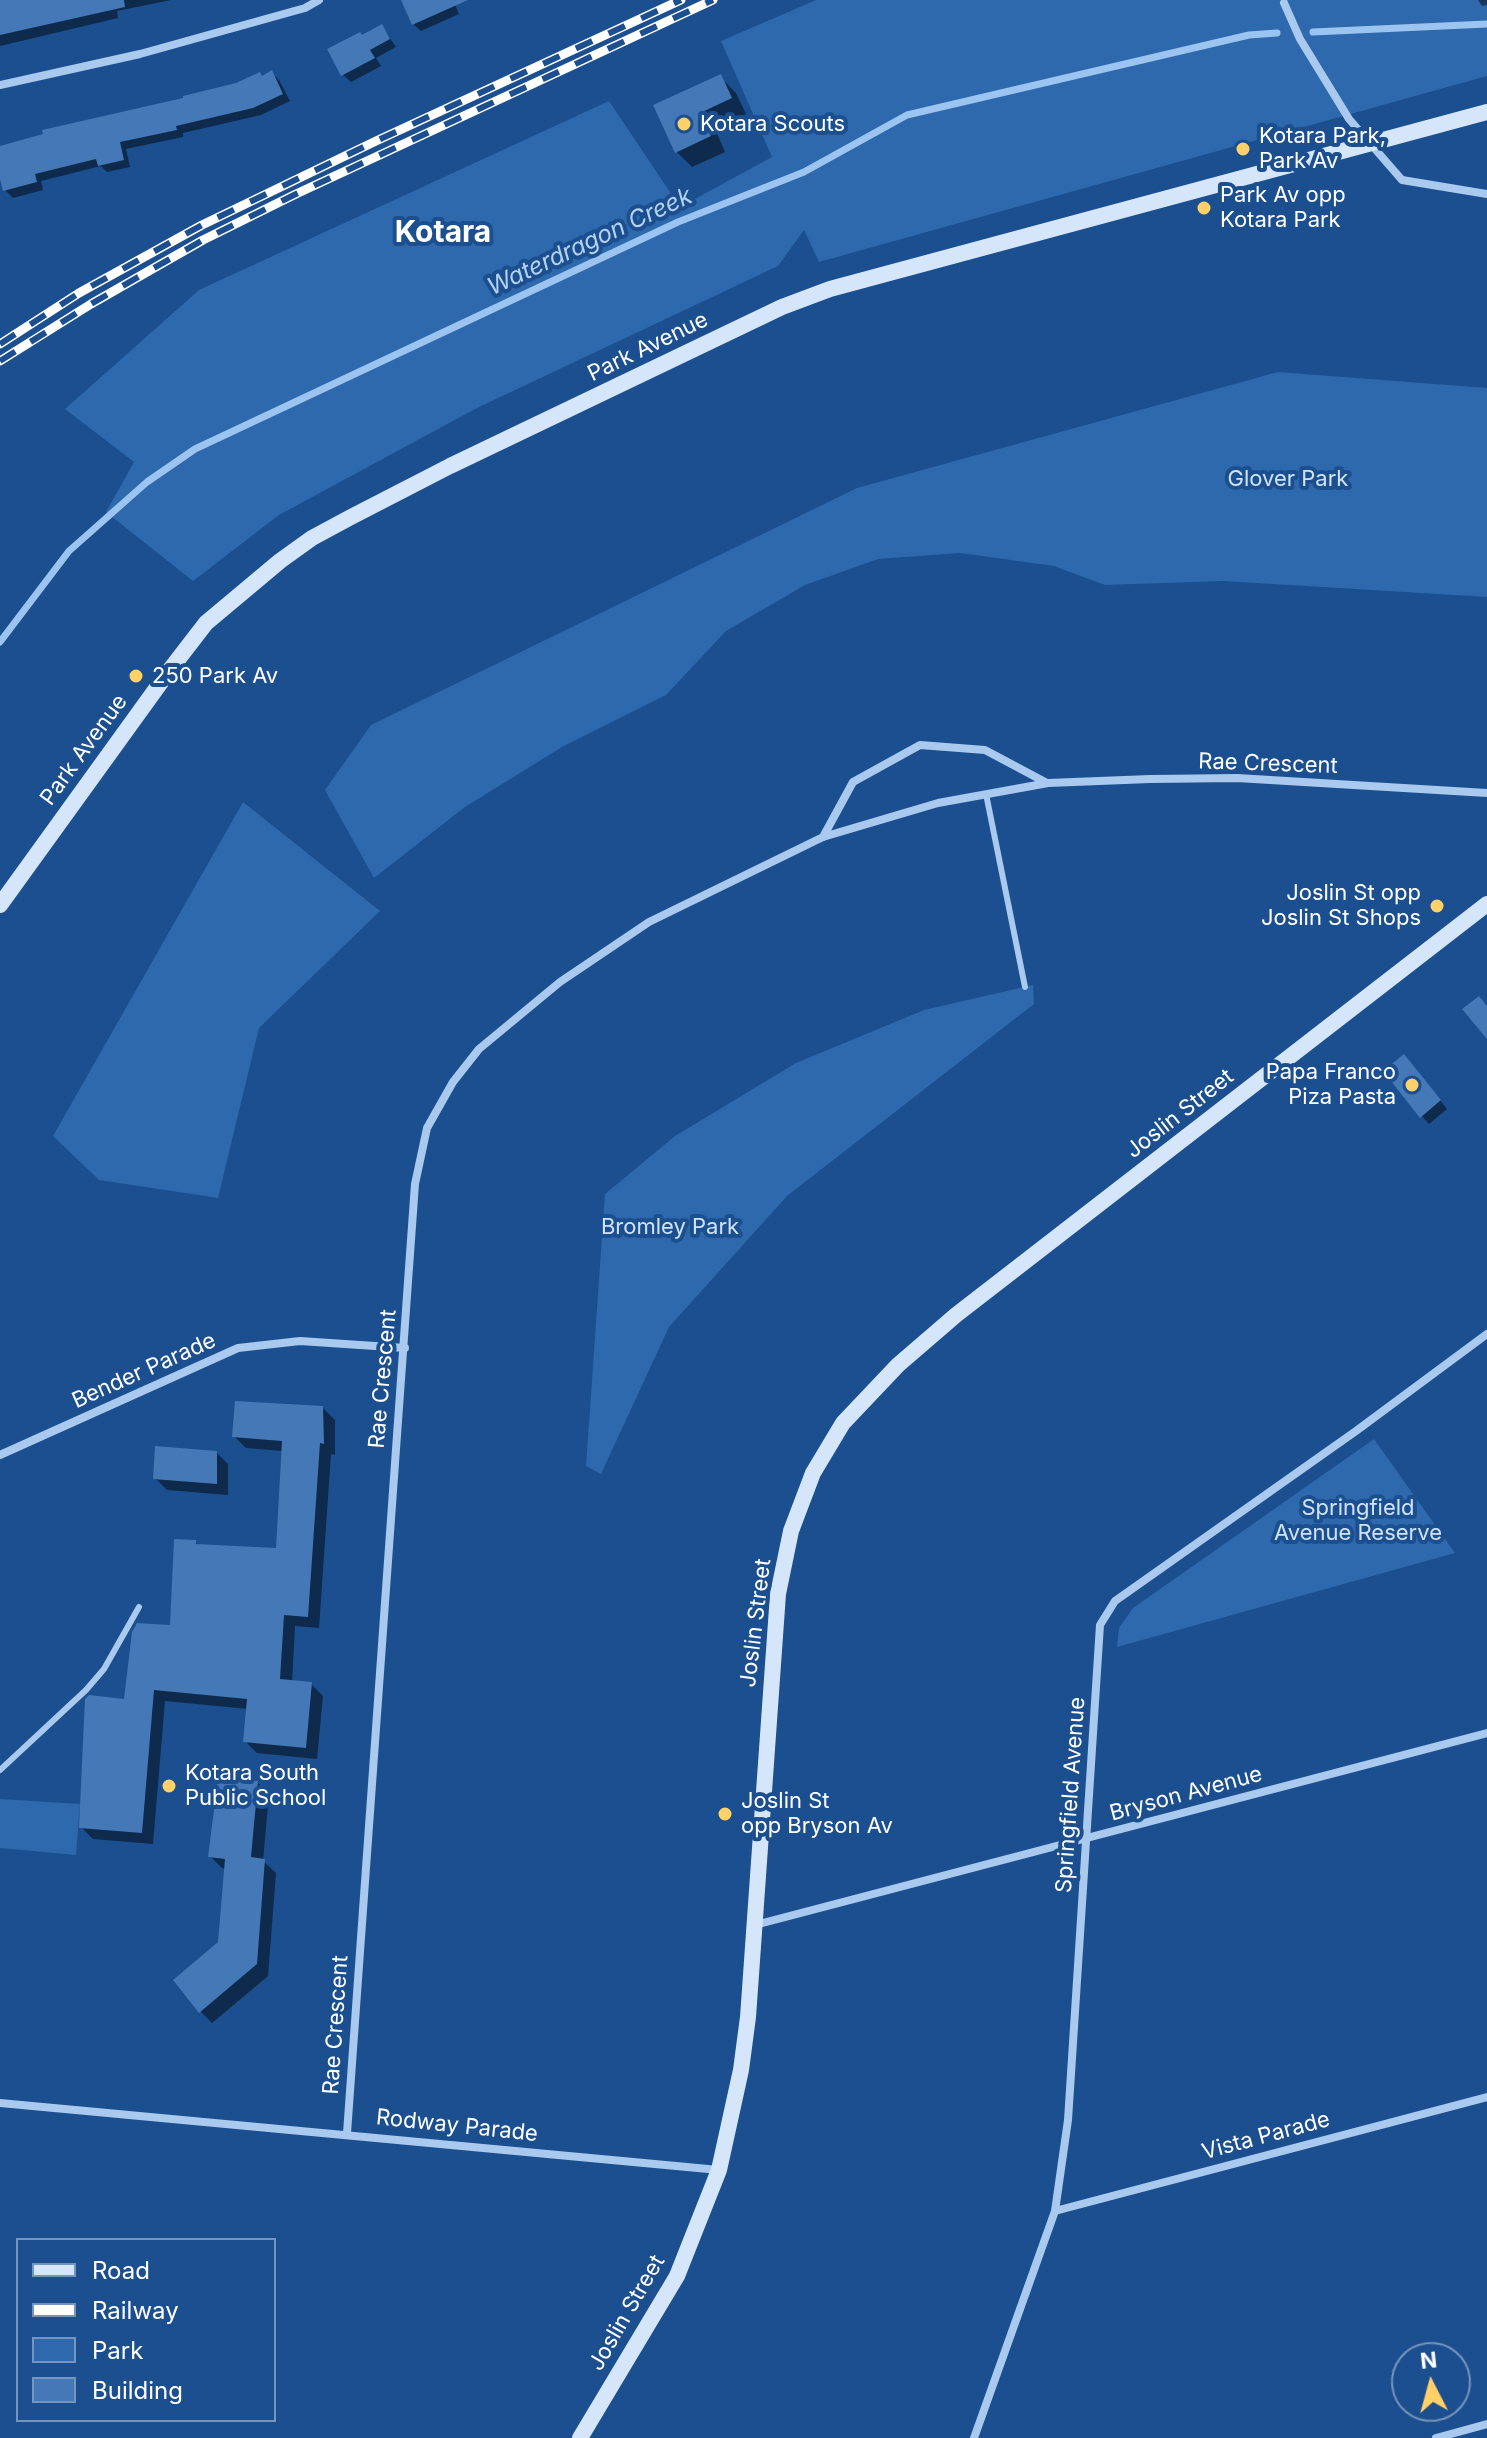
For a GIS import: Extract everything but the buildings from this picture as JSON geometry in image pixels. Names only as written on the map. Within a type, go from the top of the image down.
[{"type":"street","points":[[0,85],[155,50],[305,8],[319,0]]},
{"type":"street","points":[[1285,1],[1300,39],[1349,119],[1402,180],[1487,194]]},
{"type":"street","name":"Park Avenue","points":[[0,905],[206,623],[312,538],[450,466],[782,307],[830,289],[1487,112]]},
{"type":"street","name":"Rae Crescent","points":[[823,837],[853,782],[920,745],[985,750],[1048,783]]},
{"type":"street","name":"Rae Crescent","points":[[347,2133],[415,1184],[427,1128],[453,1082],[479,1049],[560,982],[649,922],[823,837],[938,803],[1048,783],[1237,778],[1487,793]]},
{"type":"street","name":"Joslin Street","points":[[580,2438],[677,2276],[719,2170],[741,2070],[748,2017],[778,1594],[791,1531],[813,1473],[843,1423],[898,1365],[956,1315],[1487,904]]},
{"type":"street","name":"Springfield Avenue","points":[[974,2438],[1055,2211],[1068,2120],[1100,1625],[1115,1601],[1356,1431],[1487,1334]]},
{"type":"street","name":"Bender Parade","points":[[0,1455],[238,1348],[300,1341],[405,1348]]},
{"type":"street","name":"Bryson Avenue","points":[[755,1925],[1487,1733]]},
{"type":"street","name":"Vista Parade","points":[[1055,2211],[1487,2097]]},
{"type":"street","name":"Rodway Parade","points":[[0,2103],[719,2170]]},
{"type":"street","points":[[1436,2438],[1487,2424]]},
{"type":"lane","points":[[986,794],[1025,987]]},
{"type":"lane","points":[[0,1770],[86,1690],[104,1669],[139,1607]]},
{"type":"green space","points":[[816,0],[1487,0],[1487,76],[819,262],[804,230],[778,266],[477,408],[279,515],[193,581],[106,512],[134,462],[65,409],[199,290],[609,101],[680,207],[772,157],[721,41]]},
{"type":"green space","name":"Glover Park","points":[[1278,372],[1487,388],[1487,597],[1223,581],[1105,585],[1054,566],[960,553],[878,559],[805,585],[726,631],[666,695],[562,747],[465,807],[374,878],[325,790],[371,725],[857,488]]},
{"type":"green space","points":[[243,802],[380,911],[259,1028],[218,1198],[99,1180],[53,1136]]},
{"type":"green space","name":"Bromley Park","points":[[1033,985],[1034,1004],[787,1196],[669,1327],[601,1474],[586,1466],[605,1194],[675,1136],[796,1063],[924,1010]]},
{"type":"green space","name":"Springfield Avenue Reserve","points":[[1374,1439],[1455,1553],[1117,1647],[1119,1628],[1133,1608]]},
{"type":"green space","points":[[0,1799],[80,1804],[76,1855],[0,1848]]},
{"type":"waterway","name":"Waterdragon Creek","points":[[1313,32],[1487,24]]},
{"type":"waterway","name":"Waterdragon Creek","points":[[0,642],[69,551],[147,482],[195,449],[678,222],[804,172],[907,115],[1249,35],[1277,33]]},
{"type":"railway","points":[[0,344],[79,293],[202,225],[681,0]]},
{"type":"railway","points":[[0,361],[203,240],[713,0]]},
{"type":"place","name":"Kotara Scouts","points":[[684,124]]},
{"type":"place","name":"Kotara Park, Park Av","points":[[1243,149]]},
{"type":"place","name":"Park Av opp Kotara Park","points":[[1204,208]]},
{"type":"place","name":"250 Park Av","points":[[136,676]]},
{"type":"place","name":"Joslin St opp Joslin St Shops","points":[[1437,906]]},
{"type":"place","name":"Papa Franco Piza Pasta","points":[[1412,1085]]},
{"type":"place","name":"Kotara South Public School","points":[[169,1786]]},
{"type":"place","name":"Joslin St opp Bryson Av","points":[[725,1814]]},
{"type":"district","name":"Kotara","points":[[443,233]]}]
